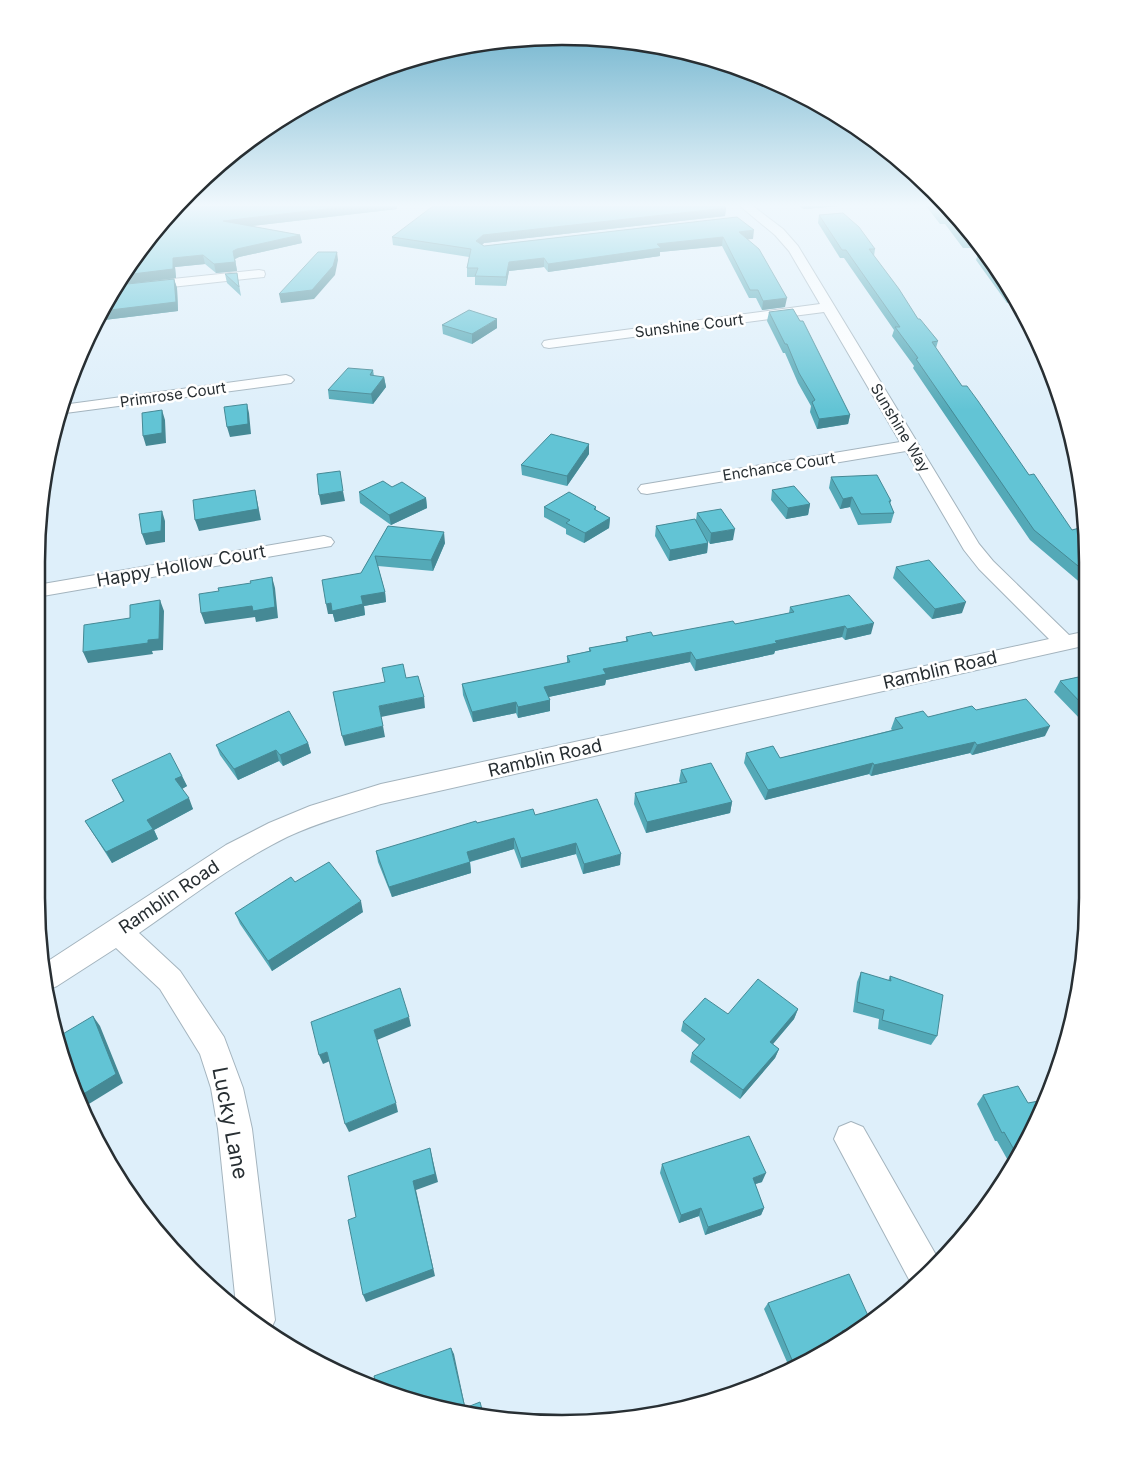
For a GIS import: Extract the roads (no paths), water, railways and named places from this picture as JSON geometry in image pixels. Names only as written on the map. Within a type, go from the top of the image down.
[{"type":"street","points":[[134,287],[258,274]]},
{"type":"street","name":"Sunshine Way","points":[[809,274],[971,546],[986,564],[1074,641]]},
{"type":"street","name":"Sunshine Court","points":[[549,344],[829,308]]},
{"type":"street","name":"Primrose Court","points":[[68,409],[286,380]]},
{"type":"street","name":"Enchance Court","points":[[647,489],[911,445]]},
{"type":"street","name":"Happy Hollow Court","points":[[45,590],[324,542]]},
{"type":"street","name":"Ramblin Road","points":[[51,975],[235,853],[278,830],[319,813],[381,794],[1074,641]]},
{"type":"street","name":"Lucky Lane","points":[[118,932],[170,980],[214,1047],[227,1088],[235,1129],[255,1314]]},
{"type":"street","points":[[851,1139],[923,1268]]}]
